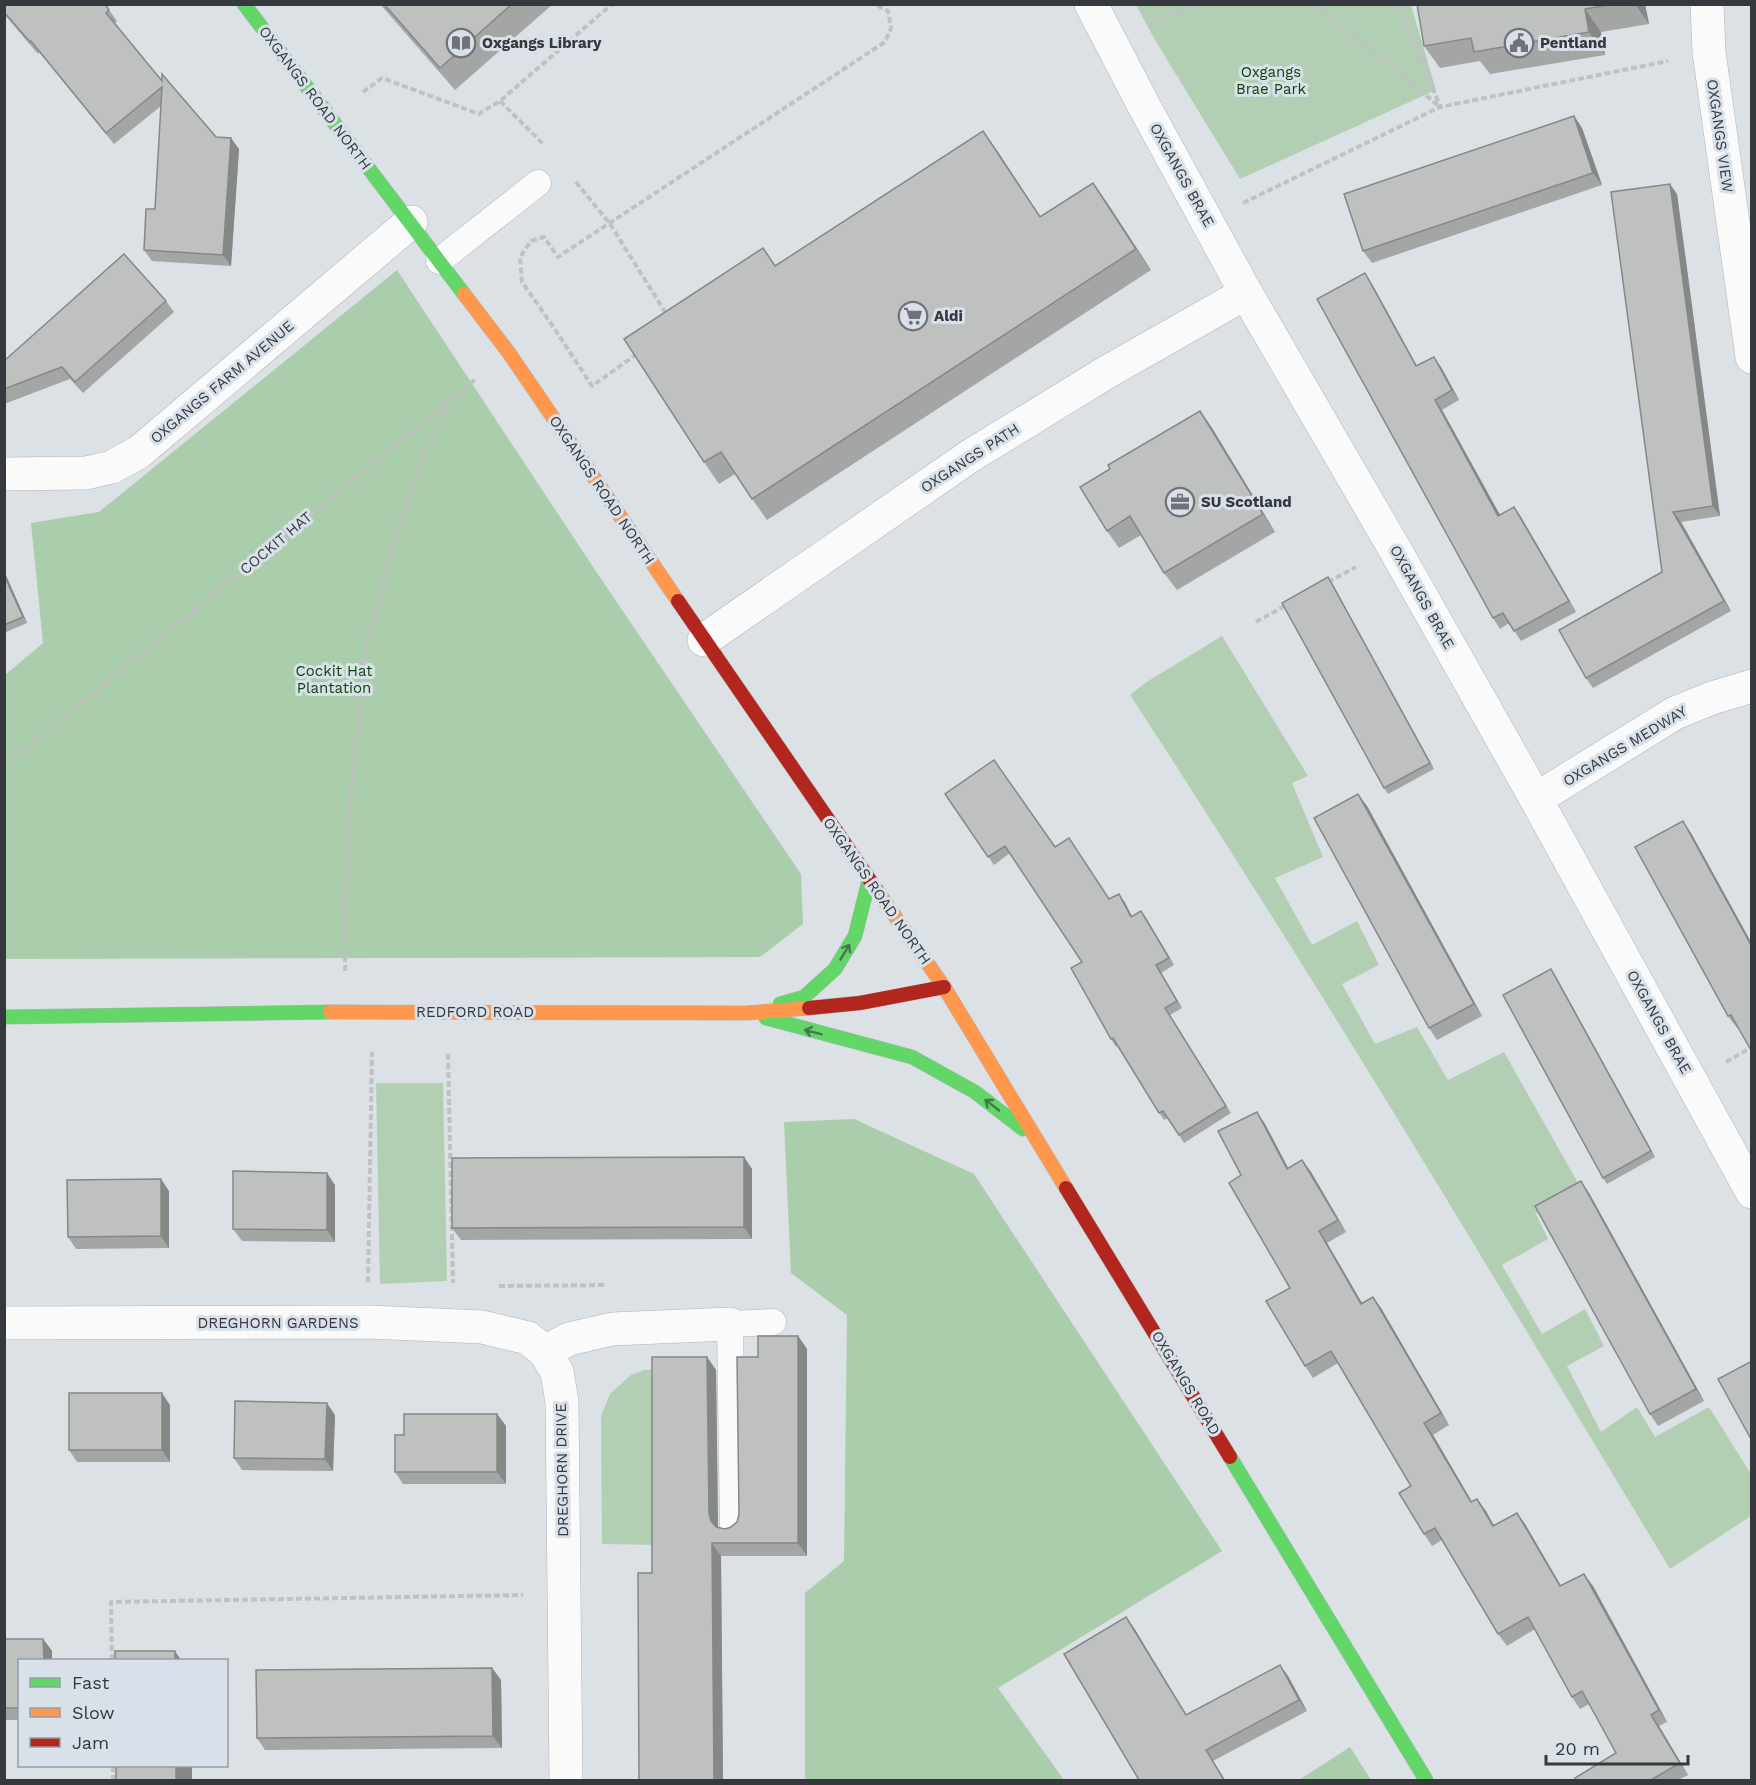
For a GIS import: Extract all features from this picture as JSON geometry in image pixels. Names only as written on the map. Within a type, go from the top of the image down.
[{"type":"main road","name":"OXGANGS ROAD NORTH","points":[[244,4],[509,353],[944,987]]},
{"type":"main road","points":[[747,1013],[804,997],[835,969],[855,936],[869,880]]},
{"type":"main road","name":"REDFORD ROAD","points":[[4,1017],[346,1012],[747,1013],[861,1003],[944,987]]},
{"type":"main road","name":"OXGANGS ROAD","points":[[944,987],[1426,1780]]},
{"type":"main road","points":[[747,1013],[912,1057],[975,1092],[1038,1140]]},
{"type":"street","name":"OXGANGS BRAE","points":[[1090,4],[1246,293],[1536,799],[1752,1192]]},
{"type":"street","name":"OXGANGS VIEW","points":[[1707,4],[1709,52],[1745,267],[1752,357]]},
{"type":"street","name":"OXGANGS FARM AVENUE","points":[[4,474],[86,473],[112,467],[139,452],[411,222]]},
{"type":"street","name":"OXGANGS PATH","points":[[704,640],[970,456],[1107,372],[1246,293]]},
{"type":"street","name":"OXGANGS MEDWAY","points":[[1536,799],[1675,713],[1712,698],[1752,686]]},
{"type":"street","name":"DREGHORN GARDENS","points":[[4,1323],[369,1322],[482,1327],[528,1338],[545,1352]]},
{"type":"street","points":[[545,1352],[569,1339],[612,1329],[730,1324]]},
{"type":"street","name":"DREGHORN DRIVE","points":[[545,1352],[557,1372],[562,1402],[566,1780]]},
{"type":"lane","points":[[439,261],[538,183]]},
{"type":"lane","points":[[733,1527],[730,1324],[773,1322]]},
{"type":"path","points":[[328,116],[382,78],[479,114],[500,101],[612,4]]},
{"type":"path","points":[[642,350],[592,386],[522,282],[520,256],[531,241],[544,237],[558,257],[885,42],[891,28],[888,11],[874,4]]},
{"type":"path","points":[[1110,42],[1197,4]]},
{"type":"path","points":[[1315,4],[1440,107]]},
{"type":"path","points":[[1399,4],[1440,107]]},
{"type":"path","points":[[1208,222],[1440,107],[1709,52]]},
{"type":"path","points":[[500,101],[546,148]]},
{"type":"path","points":[[575,181],[610,224],[669,317]]},
{"type":"path","name":"COCKIT HAT","points":[[4,766],[447,401],[509,353],[552,325]]},
{"type":"path","points":[[346,1012],[344,928],[347,830],[367,640],[407,500],[447,401]]},
{"type":"path","points":[[1324,584],[1393,546]]},
{"type":"path","points":[[1256,622],[1295,600]]},
{"type":"path","points":[[369,1322],[373,1012]]},
{"type":"path","points":[[443,1286],[453,1286],[447,1012]]},
{"type":"path","points":[[112,1659],[111,1602],[564,1594]]},
{"type":"green space","name":"Oxgangs Brae Park","points":[[1136,5],[1411,5],[1436,90],[1240,179]]},
{"type":"green space","name":"Cockit Hat Plantation","points":[[397,270],[595,570],[801,874],[803,924],[760,957],[5,959],[5,675],[43,643],[31,523],[99,512]]},
{"type":"green space","points":[[1222,636],[1308,776],[1292,783],[1323,857],[1275,878],[1312,945],[1357,921],[1379,965],[1342,984],[1375,1044],[1417,1027],[1448,1080],[1504,1052],[1582,1190],[1536,1214],[1548,1239],[1502,1265],[1542,1334],[1585,1309],[1604,1346],[1567,1366],[1601,1432],[1637,1407],[1655,1437],[1709,1407],[1751,1474],[1751,1516],[1670,1569],[1337,1020],[1130,695],[1145,683]]},
{"type":"green space","points":[[376,1083],[443,1083],[447,1281],[380,1284]]},
{"type":"green space","points":[[854,1119],[974,1174],[1222,1551],[998,1688],[1064,1780],[805,1780],[805,1593],[844,1561],[847,1315],[791,1273],[784,1122]]},
{"type":"green space","points":[[644,1370],[658,1370],[659,1545],[602,1544],[601,1416],[610,1394],[631,1375]]},
{"type":"green space","points":[[1350,1747],[1371,1780],[1299,1780]]},
{"type":"building","points":[[4,4],[105,4],[109,10],[106,13],[162,81],[162,74],[216,137],[231,138],[223,255],[144,250],[146,209],[155,209],[162,87],[106,133],[31,41],[4,12]]},
{"type":"building","points":[[384,4],[512,4],[440,68]]},
{"type":"building","points":[[1417,4],[1613,4],[1585,9],[1589,32],[1474,52],[1471,38],[1424,46]]},
{"type":"building","points":[[1574,116],[1593,173],[1363,251],[1344,194]]},
{"type":"building","name":"Aldi","points":[[983,131],[1040,217],[1093,183],[1136,249],[752,499],[721,452],[704,462],[624,339],[763,248],[775,266]]},
{"type":"building","points":[[1670,184],[1713,506],[1673,512],[1724,601],[1586,678],[1559,630],[1662,572],[1611,192]]},
{"type":"building","points":[[124,254],[166,301],[75,382],[62,367],[4,389],[4,361]]},
{"type":"building","points":[[1365,273],[1416,366],[1434,357],[1452,390],[1435,400],[1498,516],[1514,507],[1569,601],[1514,631],[1503,613],[1493,618],[1317,299]]},
{"type":"building","points":[[1200,411],[1263,514],[1164,573],[1130,516],[1107,531],[1080,487],[1110,469],[1108,465]]},
{"type":"building","points":[[4,575],[23,617],[4,625]]},
{"type":"building","points":[[1328,577],[1430,763],[1384,788],[1282,603]]},
{"type":"building","points":[[994,760],[1055,847],[1069,838],[1109,899],[1119,894],[1131,917],[1141,911],[1169,958],[1156,965],[1177,1001],[1165,1008],[1226,1106],[1179,1135],[1163,1111],[1159,1113],[1113,1038],[1111,1039],[1071,968],[1082,962],[1005,846],[988,857],[945,794]]},
{"type":"building","points":[[1358,794],[1474,1004],[1429,1028],[1314,818]]},
{"type":"building","points":[[1683,821],[1752,947],[1752,1052],[1731,1015],[1728,1016],[1635,847]]},
{"type":"building","points":[[1551,969],[1651,1151],[1603,1178],[1503,995]]},
{"type":"building","points":[[1257,1112],[1287,1169],[1302,1160],[1338,1220],[1319,1231],[1361,1304],[1373,1297],[1441,1413],[1424,1423],[1471,1502],[1477,1499],[1493,1526],[1517,1513],[1560,1586],[1584,1574],[1659,1710],[1651,1715],[1680,1763],[1651,1780],[1576,1780],[1575,1778],[1616,1753],[1582,1691],[1572,1697],[1528,1617],[1498,1634],[1435,1528],[1424,1534],[1399,1493],[1411,1486],[1331,1351],[1305,1366],[1266,1301],[1290,1288],[1229,1183],[1241,1175],[1218,1131]]},
{"type":"building","points":[[744,1157],[744,1227],[452,1228],[452,1158]]},
{"type":"building","points":[[233,1171],[327,1173],[327,1230],[233,1229]]},
{"type":"building","points":[[161,1179],[161,1236],[68,1237],[67,1180]]},
{"type":"building","points":[[1581,1181],[1696,1389],[1650,1414],[1535,1206]]},
{"type":"building","points":[[758,1336],[798,1336],[798,1543],[712,1543],[714,1780],[639,1780],[638,1573],[652,1573],[652,1357],[707,1357],[709,1514],[716,1527],[725,1529],[737,1522],[739,1514],[737,1357],[758,1357]]},
{"type":"building","points":[[1752,1361],[1752,1441],[1718,1379]]},
{"type":"building","points":[[69,1393],[162,1393],[162,1450],[69,1450]]},
{"type":"building","points":[[235,1401],[327,1403],[325,1459],[234,1458]]},
{"type":"building","points":[[404,1414],[497,1414],[497,1472],[395,1472],[395,1435],[404,1435]]},
{"type":"building","points":[[1126,1617],[1186,1715],[1280,1665],[1299,1700],[1206,1750],[1224,1780],[1139,1780],[1064,1654]]},
{"type":"building","points":[[4,1639],[43,1639],[44,1659],[18,1659],[18,1708],[4,1708]]},
{"type":"building","points":[[115,1651],[175,1651],[175,1659],[115,1659]]},
{"type":"building","points":[[492,1668],[493,1736],[257,1738],[256,1670]]},
{"type":"building","points":[[116,1767],[176,1767],[176,1780],[116,1780]]},
{"type":"traffic: fast","points":[[244,4],[464,294]]},
{"type":"traffic: fast","points":[[780,1004],[804,997],[835,969],[855,936],[869,880]]},
{"type":"traffic: fast","points":[[4,1017],[330,1012]]},
{"type":"traffic: fast","points":[[766,1018],[912,1057],[975,1092],[1023,1129]]},
{"type":"traffic: fast","points":[[1230,1457],[1426,1780]]},
{"type":"traffic: slow","points":[[464,294],[509,353],[678,601]]},
{"type":"traffic: slow","points":[[876,889],[944,987],[1066,1188]]},
{"type":"traffic: slow","points":[[330,1012],[747,1013],[809,1008]]},
{"type":"traffic: jam","points":[[678,601],[876,889]]},
{"type":"traffic: jam","points":[[809,1008],[860,1003],[944,987]]},
{"type":"traffic: jam","points":[[1066,1188],[1230,1457]]},
{"type":"place","name":"Oxgangs Library","points":[[461,43]]},
{"type":"place","name":"Pentland","points":[[1519,43]]},
{"type":"place","name":"Aldi","points":[[913,316]]},
{"type":"place","name":"SU Scotland","points":[[1180,502]]}]
